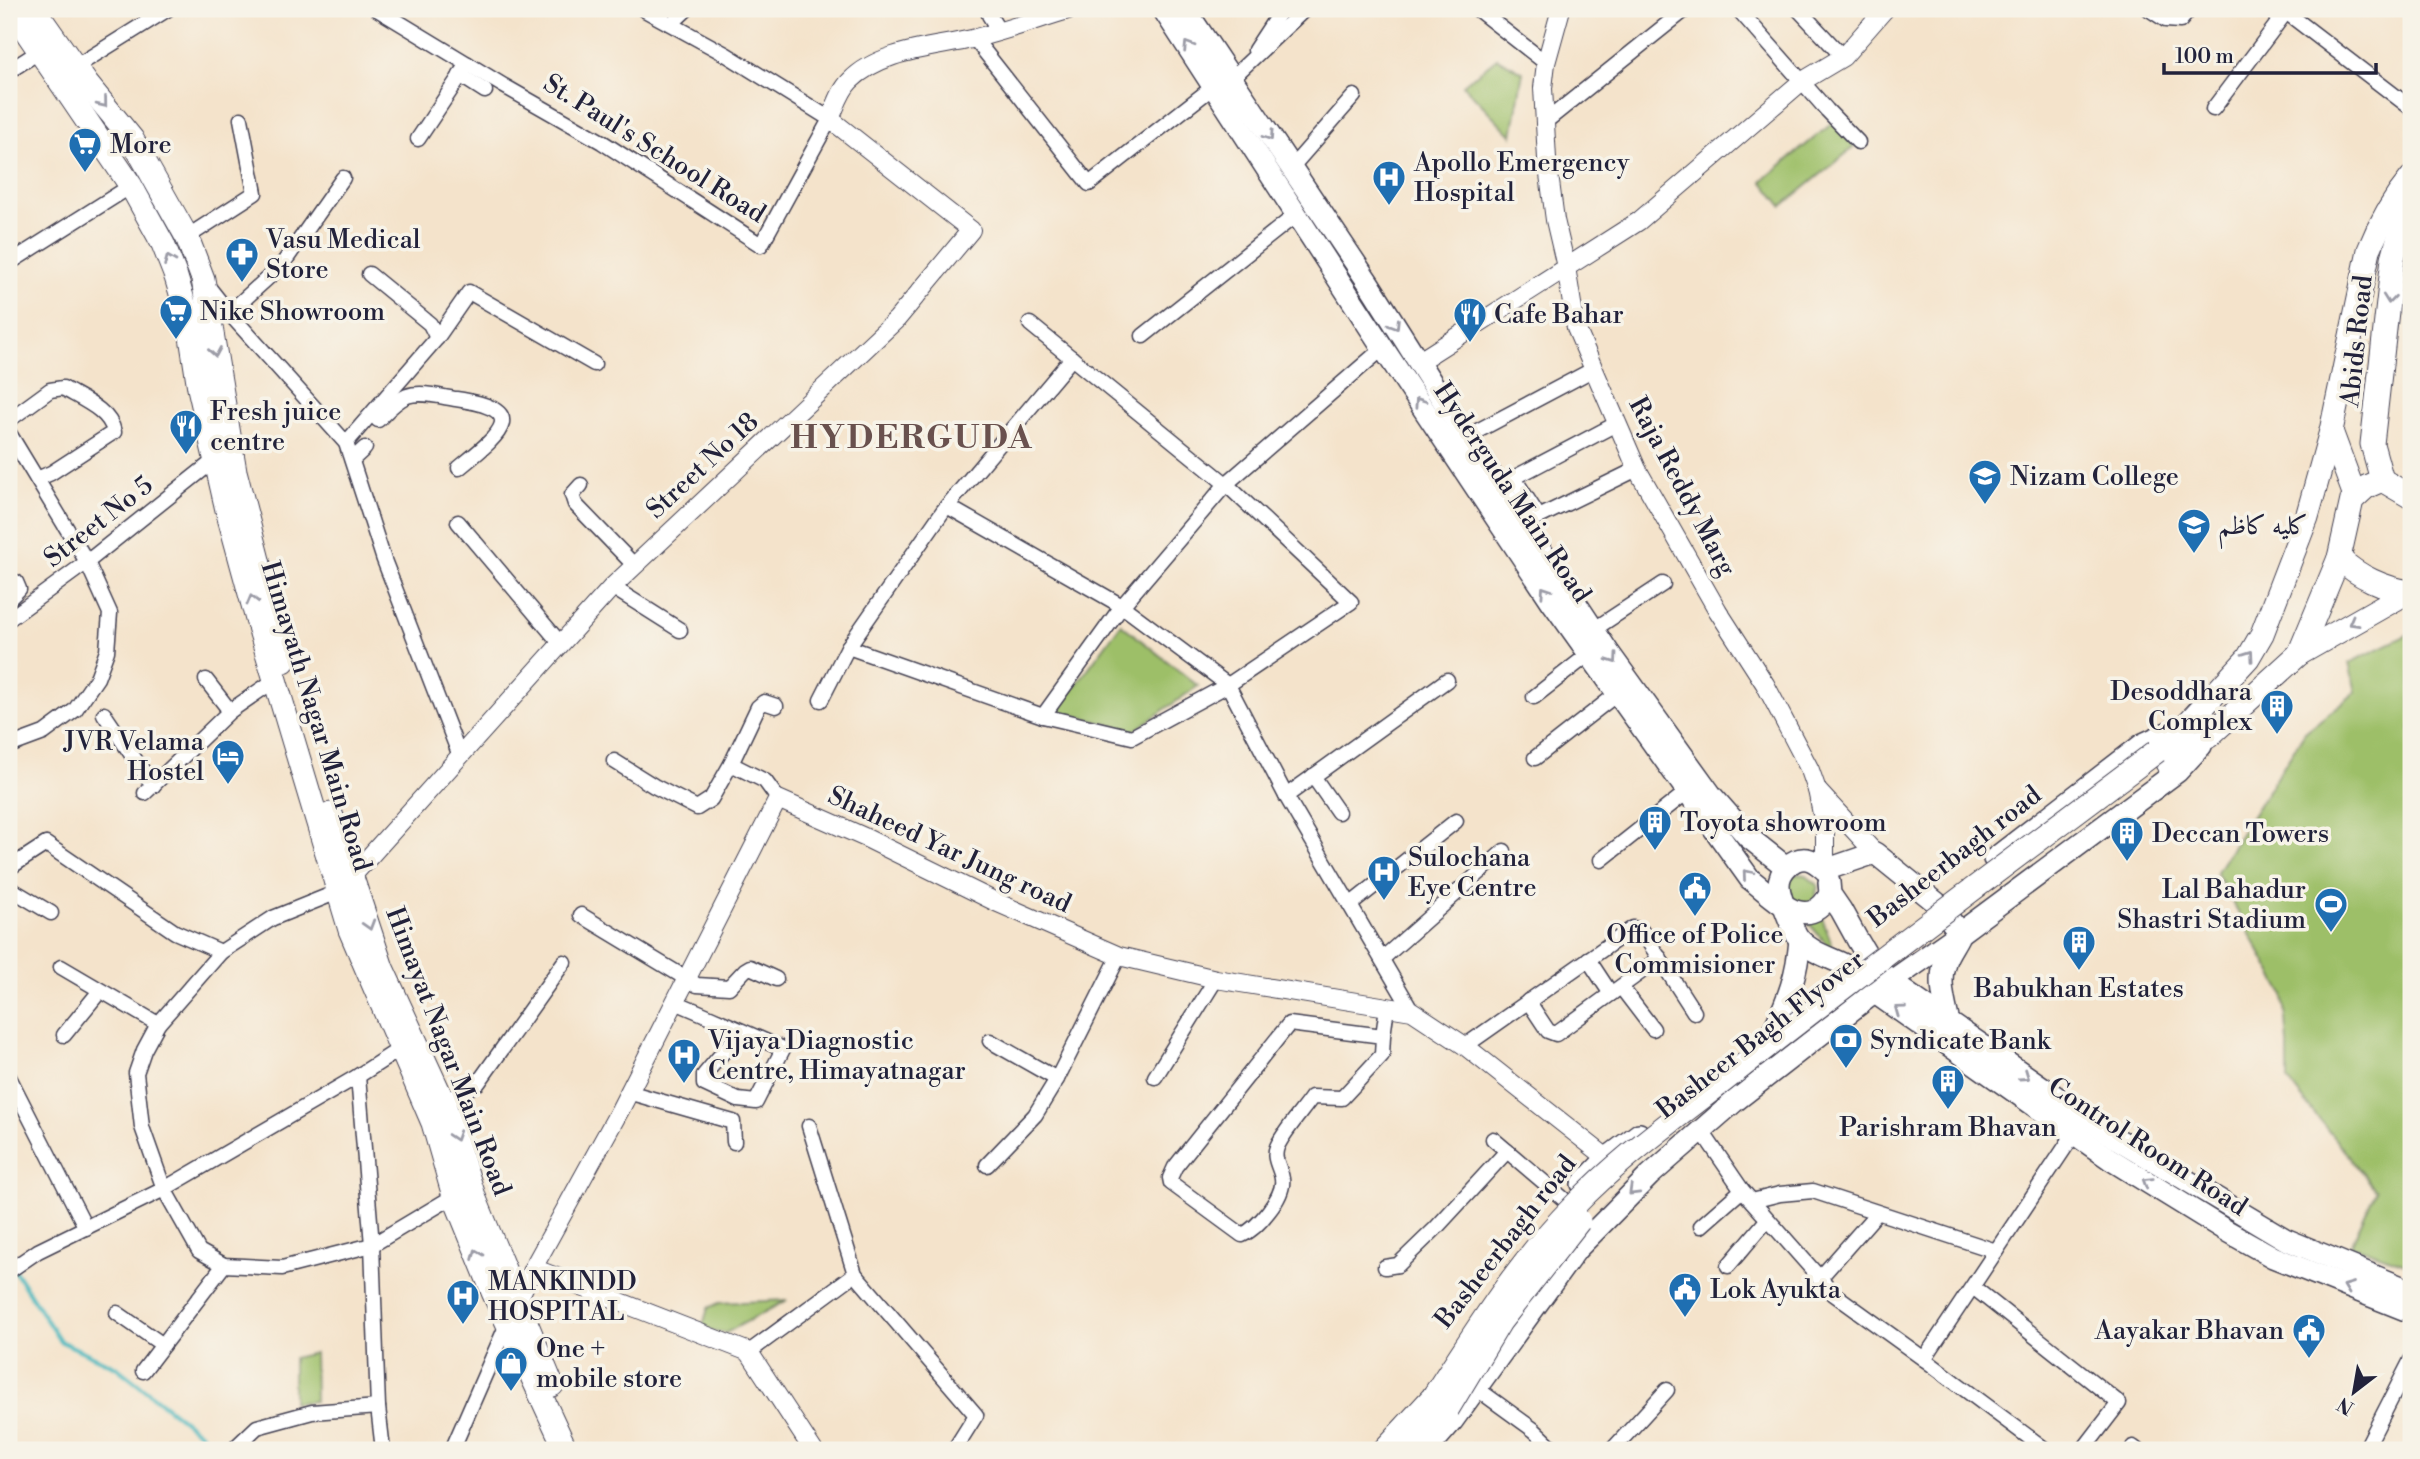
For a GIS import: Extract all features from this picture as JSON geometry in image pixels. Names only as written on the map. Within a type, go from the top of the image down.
[{"type":"main road","name":"Himayath Nagar Main Road","points":[[11,9],[131,186],[163,244],[176,277],[188,317],[199,388],[227,510],[275,680],[346,883],[350,930],[433,1124],[454,1196],[493,1292],[566,1450]]},
{"type":"main road","name":"Himayat Nagar Main Road","points":[[34,9],[75,67],[132,139],[187,237],[203,279],[235,471],[292,691],[320,782],[346,883],[444,1103],[475,1199],[580,1450]]},
{"type":"main road","name":"Hyderguda Main Road","points":[[1163,9],[1229,78],[1297,214],[1330,273],[1589,654],[1749,879],[1785,906],[1800,940]]},
{"type":"main road","name":"Hyderguda Main Road","points":[[1185,9],[1466,437],[1506,482],[1593,630],[1712,796],[1748,837],[1786,867]]},
{"type":"main road","name":"Basheer Bagh Flyover","points":[[1401,1447],[1440,1403],[1575,1226],[1628,1174],[2162,757],[2248,658],[2262,634],[2307,517],[2331,431],[2369,250],[2384,215],[2411,178]]},
{"type":"main road","name":"Abids Road","points":[[2382,481],[2372,444],[2393,258],[2401,229],[2411,210]]},
{"type":"main road","points":[[2298,654],[2339,558],[2353,498],[2331,431]]},
{"type":"main road","points":[[2307,517],[2353,498],[2366,487],[2382,481],[2411,497]]},
{"type":"main road","points":[[2339,558],[2349,568],[2367,578],[2410,592]]},
{"type":"main road","points":[[2298,654],[2410,592]]},
{"type":"main road","name":"Basheer Bagh Flyover","points":[[2162,757],[2209,736],[2298,654]]},
{"type":"main road","name":"Basheerbagh road","points":[[1401,1447],[1407,1411],[1430,1384],[1503,1279],[1566,1201],[1607,1158],[1861,965],[2143,744],[2188,724]]},
{"type":"main road","points":[[1401,1447],[1432,1444],[1576,1250],[1628,1196],[1701,1130],[1883,987],[2178,771],[2209,736]]},
{"type":"main road","points":[[1830,894],[1825,904],[1815,912],[1798,913],[1785,906],[1779,884],[1786,867],[1794,860],[1806,858],[1825,870],[1875,853],[1938,904],[1960,933]]},
{"type":"main road","name":"Raja Reddy Marg","points":[[1825,870],[1830,894],[1861,965]]},
{"type":"main road","points":[[1949,1023],[1943,971],[1960,933]]},
{"type":"main road","points":[[1774,1029],[1790,996],[1797,971],[1800,940],[1835,962],[1861,965],[1883,987]]},
{"type":"main road","name":"Control Room Road","points":[[1883,987],[1949,1023],[2113,1137],[2285,1239],[2298,1256],[2411,1312]]},
{"type":"main road","name":"Control Room Road","points":[[1883,987],[2074,1134],[2225,1230],[2273,1257],[2298,1256],[2411,1292]]},
{"type":"main road","points":[[508,1322],[518,1300]]},
{"type":"street","points":[[75,67],[168,9]]},
{"type":"street","name":"St. Paul's School Road","points":[[377,9],[464,69],[602,142],[761,245],[830,119],[842,91],[851,79],[871,66],[898,55],[974,38],[994,23],[1071,9]]},
{"type":"street","points":[[643,9],[727,55],[830,119]]},
{"type":"street","points":[[671,24],[687,9]]},
{"type":"street","points":[[1229,78],[1282,9]]},
{"type":"street","points":[[974,38],[1089,184],[1229,78],[1305,9]]},
{"type":"street","points":[[1477,9],[1546,63]]},
{"type":"street","name":"Raja Reddy Marg","points":[[1561,9],[1546,63],[1543,88],[1546,159],[1576,328],[1637,469],[1718,611],[1765,684],[1810,770],[1825,828],[1825,870]]},
{"type":"street","points":[[1545,122],[1686,9]]},
{"type":"street","points":[[1738,9],[1801,82],[1858,142]]},
{"type":"street","points":[[1798,9],[1843,57]]},
{"type":"street","points":[[1418,362],[1639,221],[1801,82],[1843,57],[1885,9]]},
{"type":"street","points":[[2149,9],[2166,20],[2180,21],[2190,9]]},
{"type":"street","points":[[2213,109],[2284,11],[2411,108]]},
{"type":"street","points":[[9,71],[40,51]]},
{"type":"street","points":[[418,139],[464,69],[485,91]]},
{"type":"street","points":[[1291,168],[1354,96]]},
{"type":"street","points":[[187,237],[255,193],[241,119]]},
{"type":"street","name":"Street No 18","points":[[346,883],[612,587],[897,319],[971,229],[830,119]]},
{"type":"street","points":[[229,313],[282,265],[343,178]]},
{"type":"street","points":[[9,262],[131,186]]},
{"type":"street","points":[[1143,336],[1297,214]]},
{"type":"street","points":[[369,274],[430,324],[437,338]]},
{"type":"street","points":[[203,279],[229,313],[349,451],[384,559],[460,756]]},
{"type":"street","points":[[349,451],[437,338],[469,292],[594,364]]},
{"type":"street","points":[[848,647],[1043,716],[1132,737],[1228,684],[1351,602],[1226,484],[1030,324]]},
{"type":"street","points":[[1043,716],[1122,606],[1226,484],[1383,348]]},
{"type":"street","points":[[821,700],[848,647],[947,506],[1072,358]]},
{"type":"street","points":[[1466,437],[1594,369]]},
{"type":"street","points":[[9,420],[50,390],[63,388],[102,412],[114,427],[114,432],[51,473],[37,479]]},
{"type":"street","points":[[349,451],[392,405],[411,394],[482,403],[497,409],[502,417],[500,430],[494,440],[459,468]]},
{"type":"street","points":[[1616,424],[1506,482],[1539,517],[1637,469]]},
{"type":"street","points":[[9,433],[87,562],[110,613],[107,651],[96,678],[75,710],[44,733],[9,746]]},
{"type":"street","points":[[349,451],[365,448]]},
{"type":"street","name":"Street No 5","points":[[9,620],[87,562],[216,459]]},
{"type":"street","points":[[581,485],[572,495],[575,504],[634,565]]},
{"type":"street","points":[[947,506],[1122,606],[1228,684],[1286,796],[1412,1011]]},
{"type":"street","points":[[458,522],[560,643]]},
{"type":"street","points":[[9,599],[19,589],[16,582]]},
{"type":"street","points":[[1593,630],[1663,584]]},
{"type":"street","points":[[612,587],[680,629]]},
{"type":"street","points":[[1534,696],[1589,654]]},
{"type":"street","points":[[206,680],[230,711]]},
{"type":"street","points":[[104,714],[149,789],[230,711],[275,680]]},
{"type":"street","points":[[1286,796],[1447,680]]},
{"type":"street","points":[[1535,758],[1618,693]]},
{"type":"street","points":[[614,761],[696,808],[711,799],[758,707],[764,702],[776,706]]},
{"type":"street","points":[[518,1300],[778,799],[765,780],[731,764]]},
{"type":"street","points":[[1313,776],[1339,813]]},
{"type":"street","points":[[1817,790],[1875,853]]},
{"type":"street","points":[[1601,860],[1688,791]]},
{"type":"street","name":"Shaheed Yar Jung road","points":[[778,799],[860,835],[996,902],[1119,956],[1216,979],[1412,1011],[1465,1046],[1607,1158]]},
{"type":"street","points":[[1350,905],[1456,821]]},
{"type":"street","points":[[9,868],[46,844],[175,932],[221,952]]},
{"type":"street","points":[[1382,959],[1504,851]]},
{"type":"street","points":[[346,883],[273,918],[221,952],[184,992],[158,1024],[144,1050],[136,1073],[142,1127],[164,1189],[199,1251],[224,1265],[282,1268],[372,1245],[454,1196]]},
{"type":"street","points":[[9,888],[51,914]]},
{"type":"street","points":[[581,915],[697,985],[729,987],[750,967],[776,979]]},
{"type":"street","points":[[1465,1046],[1638,927],[1694,1012]]},
{"type":"street","points":[[987,1166],[1035,1115],[1057,1079],[1119,956]]},
{"type":"street","points":[[1528,1001],[1548,1031],[1556,1034],[1660,958]]},
{"type":"street","points":[[1588,959],[1653,1028]]},
{"type":"street","points":[[444,1103],[478,1083],[564,962]]},
{"type":"street","points":[[61,967],[158,1024]]},
{"type":"street","points":[[1155,1077],[1216,979]]},
{"type":"street","points":[[64,1035],[100,990]]},
{"type":"street","points":[[675,1002],[783,1049],[756,1102],[738,1100],[704,1084],[704,1075],[741,1031]]},
{"type":"street","points":[[1384,1035],[1289,1024],[1175,1167],[1170,1178],[1171,1183],[1242,1234],[1251,1231],[1279,1194],[1283,1181],[1275,1159],[1276,1147],[1312,1097],[1342,1098],[1382,1055],[1387,1007]]},
{"type":"street","points":[[990,1041],[1057,1079]]},
{"type":"street","points":[[9,1271],[38,1251],[164,1189],[400,1049]]},
{"type":"street","points":[[358,1076],[372,1245],[378,1407],[383,1450]]},
{"type":"street","points":[[9,1077],[86,1228]]},
{"type":"street","points":[[628,1092],[733,1122],[734,1142]]},
{"type":"street","points":[[809,1126],[855,1273],[976,1415],[954,1450]]},
{"type":"street","points":[[1701,1130],[1747,1196],[1834,1294],[2046,1450]]},
{"type":"street","points":[[1924,1359],[2074,1134]]},
{"type":"street","points":[[1493,1139],[1566,1201]]},
{"type":"street","points":[[1385,1266],[1398,1265],[1507,1151]]},
{"type":"street","points":[[1702,1226],[1747,1196],[1813,1191],[1996,1251]]},
{"type":"street","points":[[1819,1279],[1877,1213]]},
{"type":"street","points":[[1728,1266],[1767,1220]]},
{"type":"street","points":[[143,1371],[224,1265]]},
{"type":"street","points":[[533,1268],[749,1352],[813,1450]]},
{"type":"street","points":[[749,1352],[855,1273]]},
{"type":"street","points":[[1973,1287],[2119,1403],[2083,1450]]},
{"type":"street","points":[[117,1313],[163,1345]]},
{"type":"street","points":[[452,1450],[508,1322]]},
{"type":"street","points":[[2365,1450],[2411,1360]]},
{"type":"street","points":[[1476,1388],[1534,1430],[1555,1450]]},
{"type":"street","points":[[1612,1450],[1667,1390]]},
{"type":"street","points":[[237,1446],[257,1427],[313,1412],[378,1407]]},
{"type":"green space","points":[[1497,58],[1523,72],[1512,136],[1463,85]]},
{"type":"green space","points":[[1834,122],[1854,147],[1782,206],[1762,181]]},
{"type":"green space","points":[[1121,624],[1198,686],[1134,731],[1057,711]]},
{"type":"green space","name":"Lal Bahadur Shastri Stadium","points":[[2411,633],[2411,1266],[2351,1245],[2376,1190],[2288,1081],[2284,995],[2216,873],[2305,732],[2356,692],[2349,663]]},
{"type":"green space","points":[[1805,875],[1818,885],[1815,899],[1836,955],[1798,911],[1785,883],[1790,876]]},
{"type":"green space","points":[[787,1300],[726,1333],[702,1329],[708,1308],[719,1303]]},
{"type":"green space","points":[[314,1353],[315,1401],[293,1403],[293,1358]]},
{"type":"waterway","points":[[9,1262],[60,1341],[116,1367],[221,1450]]},
{"type":"place","name":"More","points":[[85,174]]},
{"type":"place","name":"Apollo Emergency Hospital","points":[[1389,207]]},
{"type":"place","name":"Vasu Medical Store","points":[[242,284]]},
{"type":"place","name":"Nike Showroom","points":[[176,341]]},
{"type":"place","name":"Cafe Bahar","points":[[1470,344]]},
{"type":"place","name":"Fresh juice centre","points":[[186,456]]},
{"type":"place","name":"Nizam College","points":[[1985,506]]},
{"type":"place","name":"كليه كاظم","points":[[2194,555]]},
{"type":"place","name":"Desoddhara Complex","points":[[2277,736]]},
{"type":"place","name":"JVR Velama Hostel","points":[[228,786]]},
{"type":"place","name":"Toyota showroom","points":[[1655,852]]},
{"type":"place","name":"Deccan Towers","points":[[2127,863]]},
{"type":"place","name":"Sulochana Eye Centre","points":[[1384,902]]},
{"type":"place","name":"Office of Police Commisioner","points":[[1695,918]]},
{"type":"place","name":"Lal Bahadur Shastri Stadium","points":[[2331,934]]},
{"type":"place","name":"Babukhan Estates","points":[[2079,972]]},
{"type":"place","name":"Syndicate Bank","points":[[1846,1070]]},
{"type":"place","name":"Vijaya Diagnostic Centre, Himayatnagar","points":[[684,1085]]},
{"type":"place","name":"Parishram Bhavan","points":[[1948,1111]]},
{"type":"place","name":"Lok Ayukta","points":[[1685,1319]]},
{"type":"place","name":"MANKINDD HOSPITAL","points":[[463,1326]]},
{"type":"place","name":"Aayakar Bhavan","points":[[2309,1360]]},
{"type":"place","name":"One + mobile store","points":[[511,1393]]},
{"type":"district","name":"HYDERGUDA","points":[[912,436]]}]
